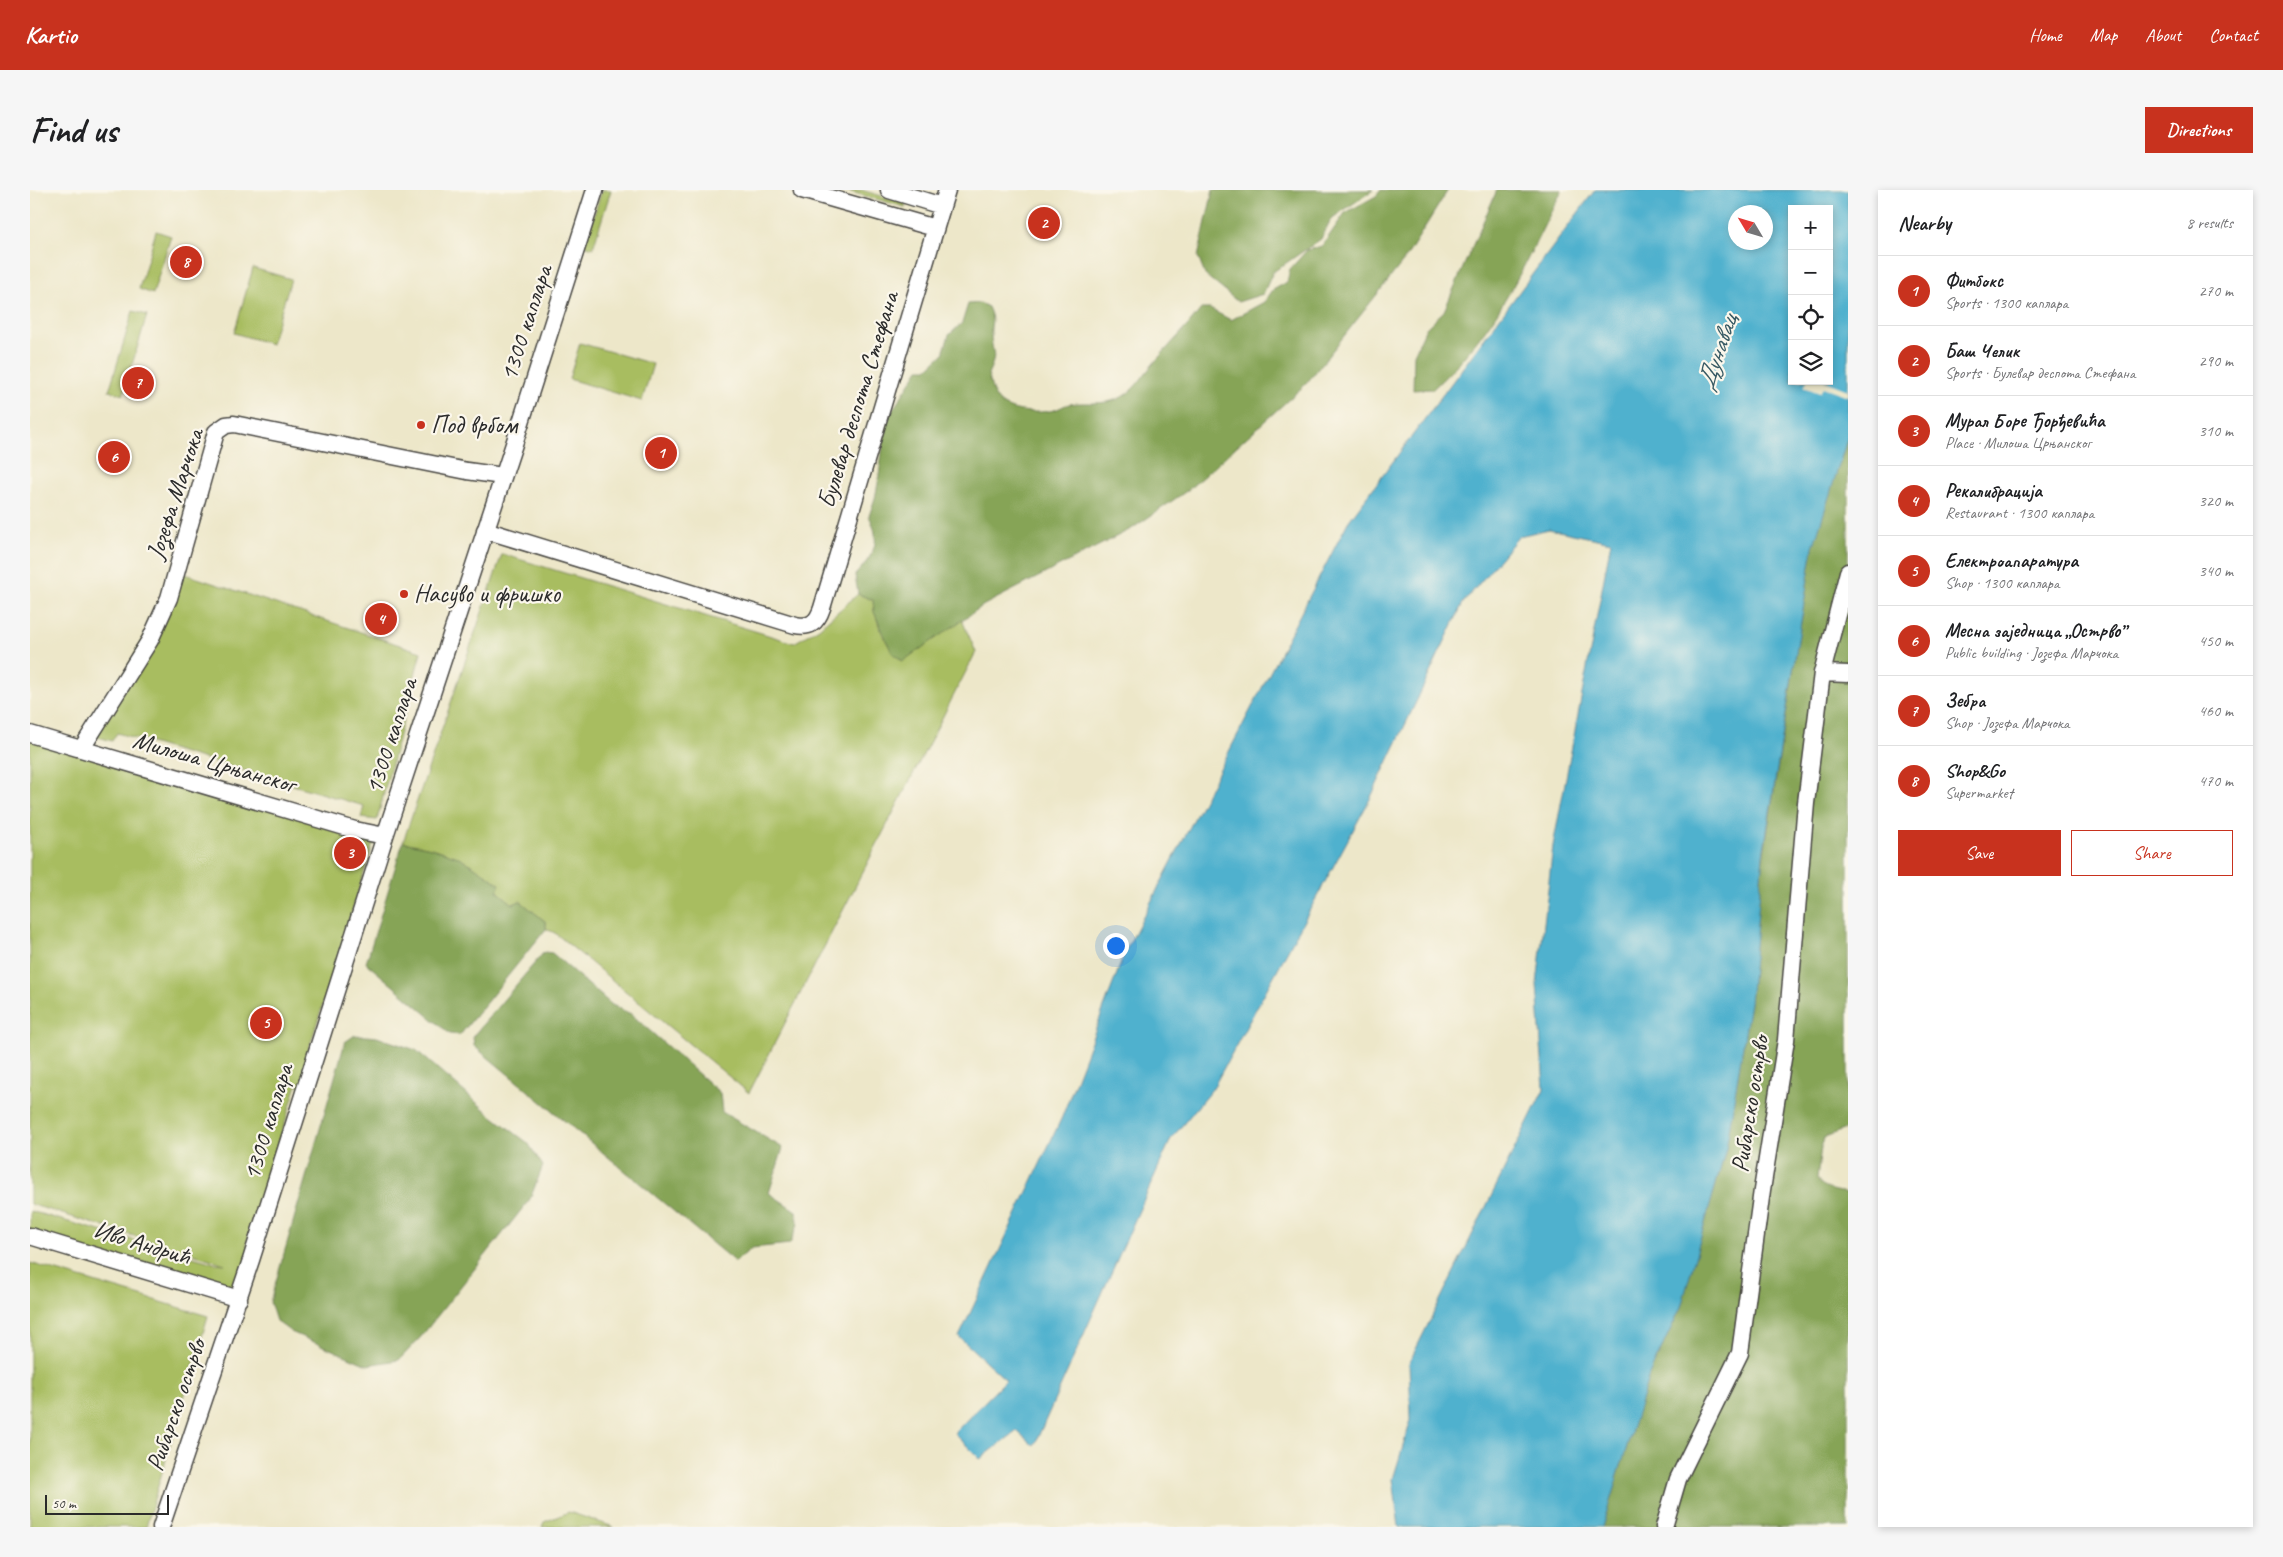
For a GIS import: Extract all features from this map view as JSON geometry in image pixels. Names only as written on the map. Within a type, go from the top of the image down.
[{"type":"street","name":"1300 каплара","points":[[239,1299],[385,836],[595,190]]},
{"type":"street","points":[[802,190],[935,228]]},
{"type":"street","points":[[889,190],[942,206]]},
{"type":"street","name":"Булевар деспота Стефана","points":[[485,530],[795,625],[806,627],[814,623],[819,618],[947,190]]},
{"type":"street","name":"Јозефа Марчока","points":[[82,748],[159,624],[169,598],[216,432],[220,428],[234,424],[458,469],[503,476]]},
{"type":"street","name":"Рибарско острво","points":[[1664,1527],[1678,1479],[1740,1353],[1762,1190],[1786,1040],[1806,803],[1822,673],[1848,572]]},
{"type":"street","points":[[1822,673],[1848,674]]},
{"type":"street","name":"Милоша Црњанског","points":[[30,734],[355,830],[385,836]]},
{"type":"street","name":"Иво Андрић","points":[[30,1236],[239,1299]]},
{"type":"street","name":"Рибарско острво","points":[[161,1527],[239,1299]]},
{"type":"green space","points":[[602,190],[611,190],[593,248],[584,245]]},
{"type":"green space","points":[[844,190],[861,190],[906,203],[905,207]]},
{"type":"green space","points":[[1213,190],[1373,190],[1331,219],[1321,239],[1273,272],[1263,294],[1238,302],[1205,275],[1198,257]]},
{"type":"green space","points":[[1381,190],[1448,190],[1405,259],[1306,384],[1188,490],[1133,528],[984,605],[903,661],[892,653],[874,612],[873,600],[858,594],[855,575],[867,561],[874,547],[875,533],[869,516],[878,483],[884,437],[883,425],[919,369],[927,369],[943,354],[949,335],[962,323],[968,304],[980,303],[988,307],[990,312],[994,358],[988,374],[991,387],[1001,404],[1015,410],[1040,412],[1069,404],[1111,401],[1125,395],[1133,388],[1201,309],[1210,309],[1231,320],[1264,302],[1273,290],[1287,282],[1290,269],[1307,250],[1322,246],[1345,213],[1376,196]]},
{"type":"green space","points":[[1497,190],[1562,190],[1520,274],[1501,307],[1484,331],[1464,357],[1433,389],[1413,390],[1414,354],[1426,328],[1444,311]]},
{"type":"green space","points":[[156,231],[171,236],[153,294],[139,289]]},
{"type":"green space","points":[[253,268],[291,279],[271,344],[234,333]]},
{"type":"green space","points":[[133,311],[147,315],[123,395],[109,391]]},
{"type":"green space","points":[[580,343],[653,364],[642,401],[569,379]]},
{"type":"green space","points":[[1848,436],[1848,1128],[1825,1137],[1821,1147],[1817,1179],[1827,1188],[1848,1193],[1848,1527],[1602,1527],[1649,1375],[1681,1307],[1726,1149],[1750,1003],[1762,866],[1813,547]]},
{"type":"green space","points":[[502,554],[794,643],[819,628],[858,594],[873,600],[882,634],[896,656],[902,661],[962,620],[976,652],[749,1093],[555,933],[546,929],[546,922],[520,901],[513,904],[497,891],[499,884],[461,858],[431,848],[403,842]]},
{"type":"green space","points":[[179,572],[421,652],[377,820],[361,818],[364,806],[117,733],[112,741],[91,735]]},
{"type":"green space","points":[[30,740],[370,832],[382,846],[373,844],[308,1052],[315,1055],[304,1088],[297,1085],[246,1245],[255,1248],[239,1299],[30,1236],[30,1211],[214,1263],[225,1264],[30,1204]]},
{"type":"green space","points":[[403,842],[431,848],[461,858],[500,884],[497,891],[513,904],[520,901],[546,922],[546,929],[460,1035],[450,1034],[366,963]]},
{"type":"green space","points":[[544,952],[552,953],[612,1005],[631,1014],[720,1093],[722,1112],[783,1148],[769,1193],[796,1211],[798,1224],[790,1244],[752,1248],[735,1262],[474,1046],[473,1036]]},
{"type":"green space","points":[[355,1035],[377,1037],[416,1050],[491,1115],[528,1143],[543,1166],[530,1199],[420,1338],[399,1360],[367,1365],[291,1332],[276,1321],[270,1302],[345,1042]]},
{"type":"green space","points":[[30,1263],[208,1316],[146,1527],[30,1527]]},
{"type":"green space","points":[[569,1512],[614,1527],[542,1527],[544,1522]]},
{"type":"water","name":"Дунавац","points":[[1595,190],[1848,190],[1848,436],[1813,548],[1763,855],[1750,1003],[1726,1149],[1681,1307],[1649,1375],[1602,1527],[1399,1527],[1393,1479],[1411,1420],[1409,1363],[1544,1089],[1537,984],[1553,846],[1611,542],[1549,529],[1519,536],[1463,603],[1370,799],[1213,1088],[1171,1139],[1034,1446],[1017,1431],[980,1459],[954,1433],[1006,1380],[959,1337],[1062,1117],[1126,950],[1348,522]]},
{"type":"pier","points":[[1833,384],[1848,390],[1848,396],[1823,387],[1820,393],[1804,387],[1805,385]]},
{"type":"place","name":"Баш Челик","points":[[1044,223]]},
{"type":"place","name":"Shop&Go","points":[[186,262]]},
{"type":"place","name":"Зебра","points":[[138,383]]},
{"type":"place","name":"Под врбом","points":[[421,425]]},
{"type":"place","name":"Фитбокс","points":[[661,453]]},
{"type":"place","name":"Месна заједница „Острво”","points":[[114,457]]},
{"type":"place","name":"Насуво и фришко","points":[[404,594]]},
{"type":"place","name":"Рекалибрација","points":[[381,619]]},
{"type":"place","name":"Мурал Боре Ђорђевића","points":[[350,853]]},
{"type":"place","name":"Електроапаратура","points":[[266,1023]]}]
